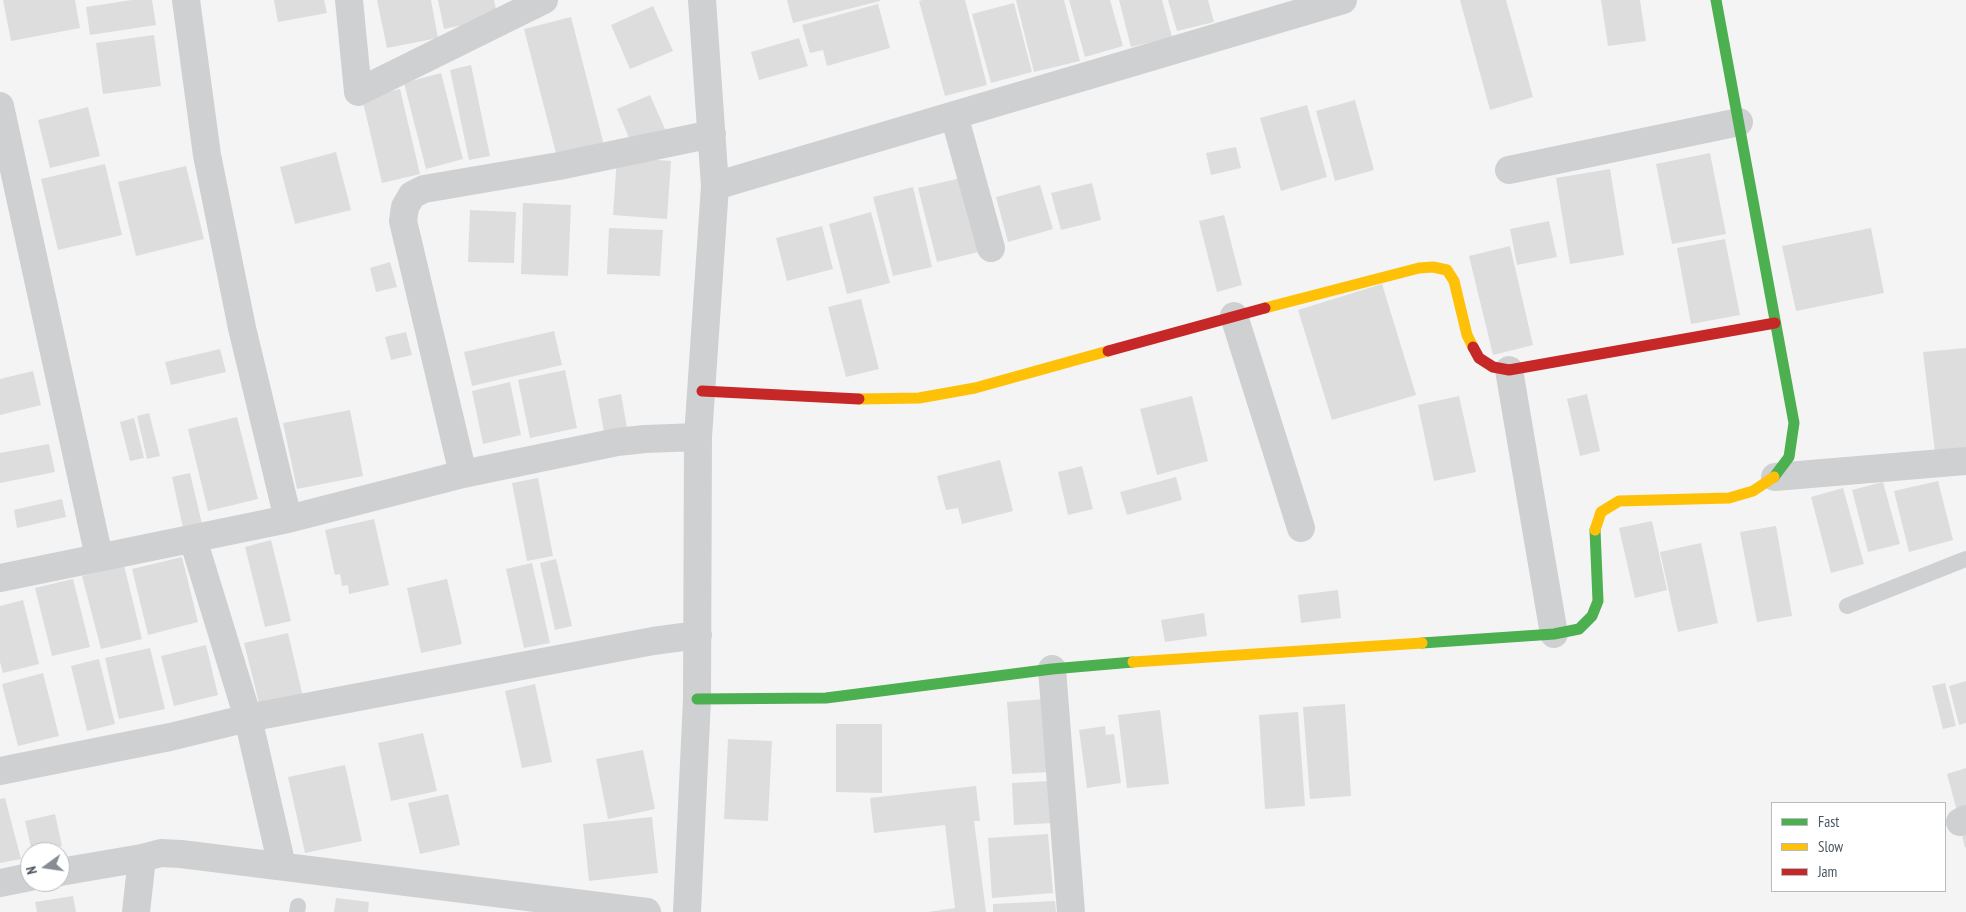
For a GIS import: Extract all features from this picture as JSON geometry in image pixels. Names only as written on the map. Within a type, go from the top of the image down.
[{"type":"street","points":[[186,0],[207,155],[242,328],[288,519]]},
{"type":"street","points":[[349,0],[358,92],[532,3]]},
{"type":"street","points":[[687,912],[697,699],[698,437],[715,186],[702,0]]},
{"type":"street","points":[[715,186],[1343,0]]},
{"type":"street","points":[[1716,0],[1794,423],[1788,456],[1775,477]]},
{"type":"street","points":[[0,106],[99,557]]},
{"type":"street","points":[[954,115],[991,248]]},
{"type":"street","points":[[1509,170],[1739,122]]},
{"type":"street","points":[[463,474],[403,220],[405,207],[412,195],[424,188],[559,166],[712,134]]},
{"type":"street","points":[[702,391],[862,399],[920,398],[975,388],[1234,316],[1419,268],[1433,267],[1447,270],[1454,280],[1467,335],[1479,358],[1493,367],[1509,370],[1775,323]]},
{"type":"street","points":[[1234,316],[1301,528]]},
{"type":"street","points":[[1509,370],[1554,634]]},
{"type":"street","points":[[0,578],[288,519],[463,474],[617,442],[698,437]]},
{"type":"street","points":[[697,699],[826,698],[1052,669],[1554,634],[1579,629],[1592,616],[1598,601],[1594,533],[1601,512],[1620,501],[1729,498],[1752,491],[1775,477],[1966,460]]},
{"type":"street","points":[[193,539],[248,718],[282,866]]},
{"type":"street","points":[[0,771],[170,737],[248,718],[644,643],[698,635]]},
{"type":"street","points":[[1052,669],[1071,912]]},
{"type":"street","points":[[70,870],[161,853],[181,854],[647,912]]},
{"type":"street","points":[[136,912],[142,858]]},
{"type":"street","points":[[0,883],[20,880]]},
{"type":"lane","points":[[1847,606],[1966,558]]},
{"type":"building","points":[[3,0],[75,0],[80,28],[11,41]]},
{"type":"building","points":[[132,0],[152,0],[156,25],[90,35],[86,7]]},
{"type":"building","points":[[274,0],[324,0],[327,13],[278,22]]},
{"type":"building","points":[[377,0],[431,0],[438,38],[387,48]]},
{"type":"building","points":[[438,0],[494,0],[498,18],[444,29]]},
{"type":"building","points":[[787,0],[880,0],[880,1],[793,23]]},
{"type":"building","points":[[965,0],[987,85],[945,96],[919,1]]},
{"type":"building","points":[[1016,0],[1064,0],[1080,61],[1034,72]]},
{"type":"building","points":[[1069,0],[1110,0],[1123,46],[1085,57]]},
{"type":"building","points":[[1119,0],[1162,0],[1172,37],[1131,47]]},
{"type":"building","points":[[1168,0],[1208,0],[1214,22],[1177,31]]},
{"type":"building","points":[[1460,0],[1506,0],[1533,97],[1490,110]]},
{"type":"building","points":[[1601,0],[1640,0],[1646,41],[1608,46]]},
{"type":"building","points":[[1014,3],[1032,72],[991,83],[972,14]]},
{"type":"building","points":[[878,4],[890,48],[827,66],[823,50],[810,53],[802,25]]},
{"type":"building","points":[[653,6],[673,51],[630,69],[611,25]]},
{"type":"building","points":[[571,17],[606,153],[559,165],[524,29]]},
{"type":"building","points":[[154,35],[161,86],[103,94],[96,43]]},
{"type":"building","points":[[799,38],[808,66],[759,80],[751,52]]},
{"type":"building","points":[[471,65],[490,156],[469,160],[450,70]]},
{"type":"building","points":[[441,73],[463,159],[426,169],[404,83]]},
{"type":"building","points":[[400,89],[420,174],[382,183],[362,98]]},
{"type":"building","points":[[650,95],[668,136],[634,150],[617,109]]},
{"type":"building","points":[[1355,100],[1374,170],[1335,181],[1316,111]]},
{"type":"building","points":[[1307,105],[1327,177],[1281,191],[1260,118]]},
{"type":"building","points":[[88,107],[100,156],[50,168],[38,120]]},
{"type":"building","points":[[1236,147],[1241,168],[1211,175],[1206,153]]},
{"type":"building","points":[[336,152],[351,210],[295,224],[280,167]]},
{"type":"building","points":[[1710,153],[1726,234],[1672,244],[1656,164]]},
{"type":"building","points":[[617,157],[671,161],[667,219],[613,215]]},
{"type":"building","points":[[105,164],[122,235],[58,250],[41,179]]},
{"type":"building","points":[[186,166],[204,239],[136,256],[118,182]]},
{"type":"building","points":[[1610,169],[1624,255],[1570,264],[1556,178]]},
{"type":"building","points":[[965,177],[983,251],[937,262],[918,188]]},
{"type":"building","points":[[1092,183],[1101,220],[1061,230],[1051,193]]},
{"type":"building","points":[[1040,185],[1053,229],[1008,242],[996,197]]},
{"type":"building","points":[[913,187],[932,267],[893,276],[873,197]]},
{"type":"building","points":[[523,203],[571,205],[568,276],[521,274]]},
{"type":"building","points":[[470,210],[516,212],[514,263],[468,262]]},
{"type":"building","points":[[871,212],[890,283],[847,294],[829,224]]},
{"type":"building","points":[[1224,215],[1242,285],[1217,292],[1199,221]]},
{"type":"building","points":[[1549,221],[1557,257],[1517,265],[1510,229]]},
{"type":"building","points":[[822,226],[833,269],[787,281],[776,238]]},
{"type":"building","points":[[609,228],[663,230],[660,276],[607,274]]},
{"type":"building","points":[[1871,228],[1884,293],[1796,311],[1782,246]]},
{"type":"building","points":[[1725,239],[1740,315],[1691,324],[1677,248]]},
{"type":"building","points":[[1510,246],[1533,345],[1493,355],[1469,256]]},
{"type":"building","points":[[390,262],[397,287],[376,292],[370,268]]},
{"type":"building","points":[[1382,284],[1416,395],[1332,420],[1298,310]]},
{"type":"building","points":[[861,299],[879,369],[846,377],[828,307]]},
{"type":"building","points":[[554,331],[562,365],[472,386],[464,352]]},
{"type":"building","points":[[406,332],[412,355],[391,360],[385,337]]},
{"type":"building","points":[[1966,348],[1966,448],[1935,452],[1923,352]]},
{"type":"building","points":[[220,349],[226,372],[171,385],[165,362]]},
{"type":"building","points":[[565,370],[577,428],[530,438],[518,380]]},
{"type":"building","points":[[33,371],[41,405],[0,415],[0,379]]},
{"type":"building","points":[[510,382],[521,435],[483,444],[472,391]]},
{"type":"building","points":[[621,394],[629,439],[606,443],[598,399]]},
{"type":"building","points":[[1587,394],[1600,451],[1580,456],[1567,399]]},
{"type":"building","points":[[1192,396],[1208,461],[1157,475],[1140,409]]},
{"type":"building","points":[[1459,396],[1476,472],[1434,481],[1418,405]]},
{"type":"building","points":[[350,410],[363,476],[297,489],[283,423]]},
{"type":"building","points":[[149,413],[160,456],[147,459],[137,416]]},
{"type":"building","points":[[237,417],[258,499],[208,511],[188,429]]},
{"type":"building","points":[[134,418],[144,458],[130,461],[120,422]]},
{"type":"building","points":[[49,444],[55,472],[0,483],[0,453]]},
{"type":"building","points":[[1000,460],[1013,511],[962,524],[958,508],[946,510],[937,476]]},
{"type":"building","points":[[1082,466],[1093,509],[1068,515],[1058,472]]},
{"type":"building","points":[[190,473],[202,524],[183,528],[172,477]]},
{"type":"building","points":[[1176,477],[1182,500],[1127,515],[1120,492]]},
{"type":"building","points":[[538,478],[553,556],[527,561],[512,483]]},
{"type":"building","points":[[1938,481],[1953,540],[1909,552],[1894,491]]},
{"type":"building","points":[[1883,482],[1900,544],[1868,552],[1852,490]]},
{"type":"building","points":[[1843,488],[1864,564],[1831,573],[1811,497]]},
{"type":"building","points":[[62,499],[66,517],[17,528],[14,510]]},
{"type":"building","points":[[374,519],[389,585],[349,594],[348,585],[342,586],[340,574],[335,575],[325,530]]},
{"type":"building","points":[[1652,521],[1667,590],[1635,598],[1619,528]]},
{"type":"building","points":[[1776,526],[1792,616],[1757,622],[1740,532]]},
{"type":"building","points":[[271,540],[291,621],[265,627],[245,547]]},
{"type":"building","points":[[1701,543],[1718,623],[1678,632],[1660,552]]},
{"type":"building","points":[[182,557],[198,622],[148,635],[132,569]]},
{"type":"building","points":[[556,559],[572,626],[555,630],[540,563]]},
{"type":"building","points":[[532,563],[550,643],[524,648],[506,569]]},
{"type":"building","points":[[124,565],[142,639],[101,649],[82,576]]},
{"type":"building","points":[[73,579],[90,647],[52,656],[35,588]]},
{"type":"building","points":[[447,579],[462,644],[421,653],[407,588]]},
{"type":"building","points":[[1338,590],[1341,618],[1301,623],[1298,595]]},
{"type":"building","points":[[23,600],[39,664],[3,673],[0,662],[0,606]]},
{"type":"building","points":[[1204,613],[1207,636],[1165,642],[1161,620]]},
{"type":"building","points":[[288,633],[304,701],[261,711],[244,643]]},
{"type":"building","points":[[206,645],[218,695],[174,706],[161,656]]},
{"type":"building","points":[[150,648],[165,709],[119,719],[105,658]]},
{"type":"building","points":[[99,659],[115,724],[87,731],[71,666]]},
{"type":"building","points":[[43,673],[59,736],[18,746],[2,684]]},
{"type":"building","points":[[1966,681],[1966,723],[1959,725],[1949,686]]},
{"type":"building","points":[[1945,683],[1956,726],[1943,729],[1932,686]]},
{"type":"building","points":[[535,684],[552,762],[522,768],[505,691]]},
{"type":"building","points":[[1045,699],[1050,772],[1012,774],[1007,702]]},
{"type":"building","points":[[1345,704],[1351,796],[1310,799],[1303,707]]},
{"type":"building","points":[[1160,710],[1169,784],[1127,788],[1118,715]]},
{"type":"building","points":[[1298,712],[1305,806],[1265,809],[1259,715]]},
{"type":"building","points":[[836,724],[882,724],[882,793],[836,792]]},
{"type":"building","points":[[1105,726],[1106,735],[1114,734],[1121,783],[1087,788],[1079,730]]},
{"type":"building","points":[[423,733],[437,791],[391,801],[378,743]]},
{"type":"building","points":[[728,739],[772,741],[768,821],[724,819]]},
{"type":"building","points":[[643,750],[655,809],[608,819],[596,759]]},
{"type":"building","points":[[345,765],[362,841],[305,853],[288,777]]},
{"type":"building","points":[[1966,768],[1966,808],[1957,811],[1947,774]]},
{"type":"building","points":[[1051,781],[1053,823],[1014,825],[1012,783]]},
{"type":"building","points":[[976,786],[980,821],[974,821],[986,912],[928,912],[955,908],[945,825],[874,833],[870,798]]},
{"type":"building","points":[[448,794],[460,845],[420,854],[408,803]]},
{"type":"building","points":[[5,798],[20,859],[0,863],[0,799]]},
{"type":"building","points":[[55,814],[61,842],[30,842],[25,821]]},
{"type":"building","points":[[652,817],[658,873],[589,881],[583,824]]},
{"type":"building","points":[[1966,822],[1966,847],[1965,848],[1959,823]]},
{"type":"building","points":[[1048,834],[1053,893],[992,898],[988,838]]},
{"type":"building","points":[[73,896],[76,912],[37,912],[35,902]]},
{"type":"building","points":[[336,898],[369,902],[368,912],[334,912]]},
{"type":"building","points":[[1055,901],[1056,912],[993,912],[993,904]]},
{"type":"traffic: fast","points":[[1716,0],[1794,423],[1789,457],[1774,477]]},
{"type":"traffic: fast","points":[[1422,643],[1554,634],[1579,629],[1592,616],[1598,601],[1595,530]]},
{"type":"traffic: fast","points":[[697,699],[826,698],[1052,669],[1133,662]]},
{"type":"traffic: slow","points":[[1265,308],[1419,268],[1433,267],[1447,270],[1454,281],[1467,335],[1473,347]]},
{"type":"traffic: slow","points":[[859,399],[919,398],[975,388],[1108,351]]},
{"type":"traffic: slow","points":[[1595,530],[1601,512],[1619,501],[1729,498],[1753,491],[1774,477]]},
{"type":"traffic: slow","points":[[1133,662],[1422,643]]},
{"type":"traffic: jam","points":[[1108,351],[1265,308]]},
{"type":"traffic: jam","points":[[1473,347],[1479,358],[1493,367],[1509,370],[1775,323]]},
{"type":"traffic: jam","points":[[702,391],[859,399]]}]
